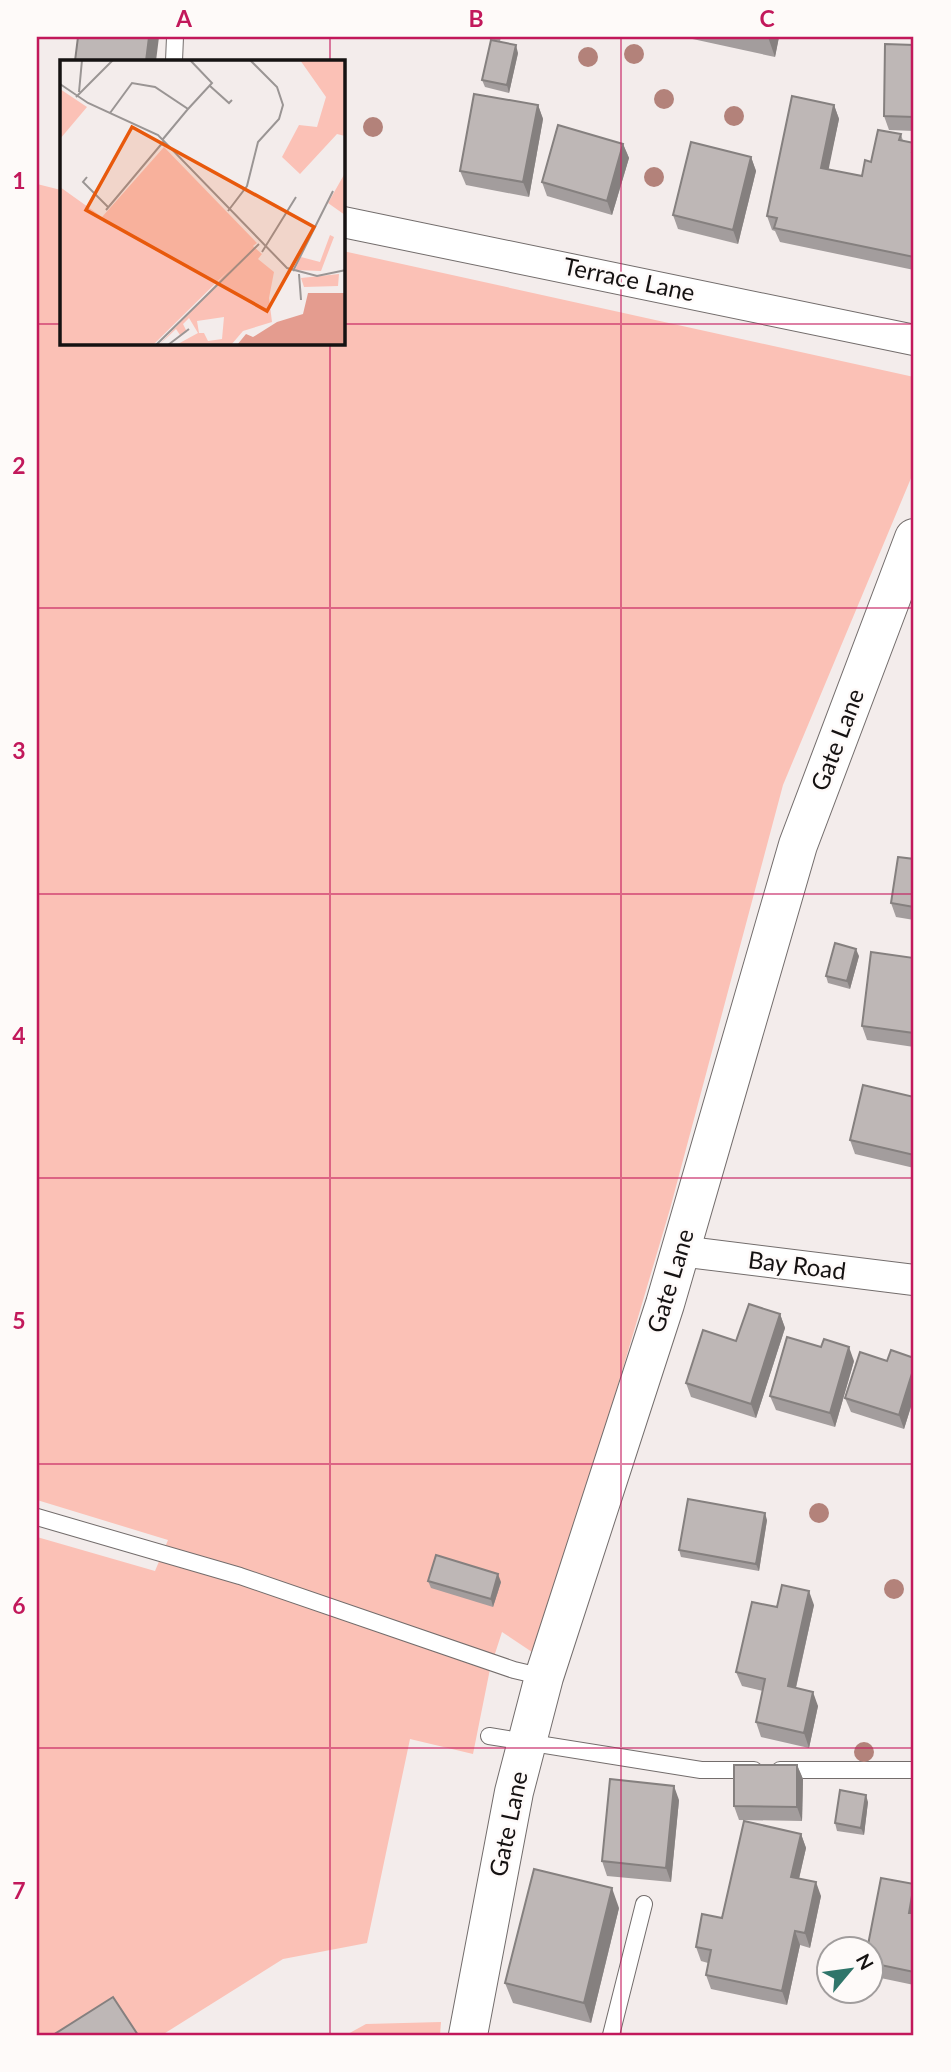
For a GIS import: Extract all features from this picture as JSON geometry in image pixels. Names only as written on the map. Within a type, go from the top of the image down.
[{"type":"street","name":"Terrace Lane","points":[[345,222],[914,340]]},
{"type":"street","name":"Gate Lane","points":[[468,2035],[514,1792],[544,1677],[680,1251],[798,845],[914,538]]},
{"type":"street","name":"Bay Road","points":[[680,1251],[914,1280]]},
{"type":"lane","points":[[174,60],[175,37]]},
{"type":"lane","points":[[37,1517],[240,1576],[514,1670],[544,1677]]},
{"type":"lane","points":[[489,1736],[701,1770],[914,1770]]},
{"type":"lane","points":[[611,2035],[644,1904]]},
{"type":"shaded area","points":[[37,184],[60,190],[60,345],[345,345],[345,251],[914,377],[914,471],[783,785],[670,1209],[538,1656],[502,1632],[490,1669],[473,1754],[410,1739],[367,1943],[283,1959],[162,2035],[37,2035],[37,1537],[155,1571],[168,1540],[37,1500]]},
{"type":"shaded area","points":[[441,2022],[440,2035],[346,2035],[366,2024]]},
{"type":"building","points":[[78,37],[149,37],[146,60],[75,60]]},
{"type":"building","points":[[491,40],[516,45],[507,85],[482,80]]},
{"type":"building","points":[[885,44],[914,45],[914,117],[884,116]]},
{"type":"building","points":[[474,94],[538,105],[523,182],[460,171]]},
{"type":"building","points":[[792,96],[834,105],[821,168],[862,176],[865,160],[871,162],[878,130],[901,134],[899,140],[914,143],[914,257],[774,228],[777,218],[767,216]]},
{"type":"building","points":[[558,125],[623,144],[607,201],[542,182]]},
{"type":"building","points":[[691,142],[751,157],[733,230],[673,215]]},
{"type":"building","points":[[898,857],[914,859],[914,907],[891,903]]},
{"type":"building","points":[[835,943],[856,949],[847,981],[826,976]]},
{"type":"building","points":[[871,952],[914,958],[914,1033],[862,1026]]},
{"type":"building","points":[[863,1085],[914,1097],[914,1155],[850,1140]]},
{"type":"building","points":[[749,1304],[780,1314],[751,1404],[686,1383],[703,1330],[736,1341]]},
{"type":"building","points":[[787,1337],[821,1347],[824,1339],[849,1347],[830,1413],[770,1396]]},
{"type":"building","points":[[891,1350],[914,1358],[914,1367],[899,1415],[845,1398],[860,1352],[887,1361]]},
{"type":"building","points":[[688,1499],[765,1513],[756,1564],[679,1550]]},
{"type":"building","points":[[436,1555],[498,1574],[491,1599],[428,1581]]},
{"type":"building","points":[[782,1585],[809,1591],[788,1686],[813,1692],[804,1733],[756,1722],[765,1679],[736,1672],[752,1602],[777,1607]]},
{"type":"building","points":[[734,1765],[797,1765],[797,1807],[734,1806]]},
{"type":"building","points":[[610,1779],[674,1786],[666,1868],[602,1861]]},
{"type":"building","points":[[840,1790],[866,1795],[861,1828],[835,1823]]},
{"type":"building","points":[[744,1821],[801,1834],[791,1877],[816,1882],[805,1933],[795,1931],[782,1991],[706,1975],[711,1950],[696,1947],[702,1914],[722,1918]]},
{"type":"building","points":[[534,1869],[612,1888],[584,2003],[505,1983]]},
{"type":"building","points":[[881,1878],[914,1884],[909,1913],[914,1913],[914,1972],[884,1966],[884,1936],[870,1936]]},
{"type":"building","points":[[113,1997],[138,2035],[53,2035]]}]
